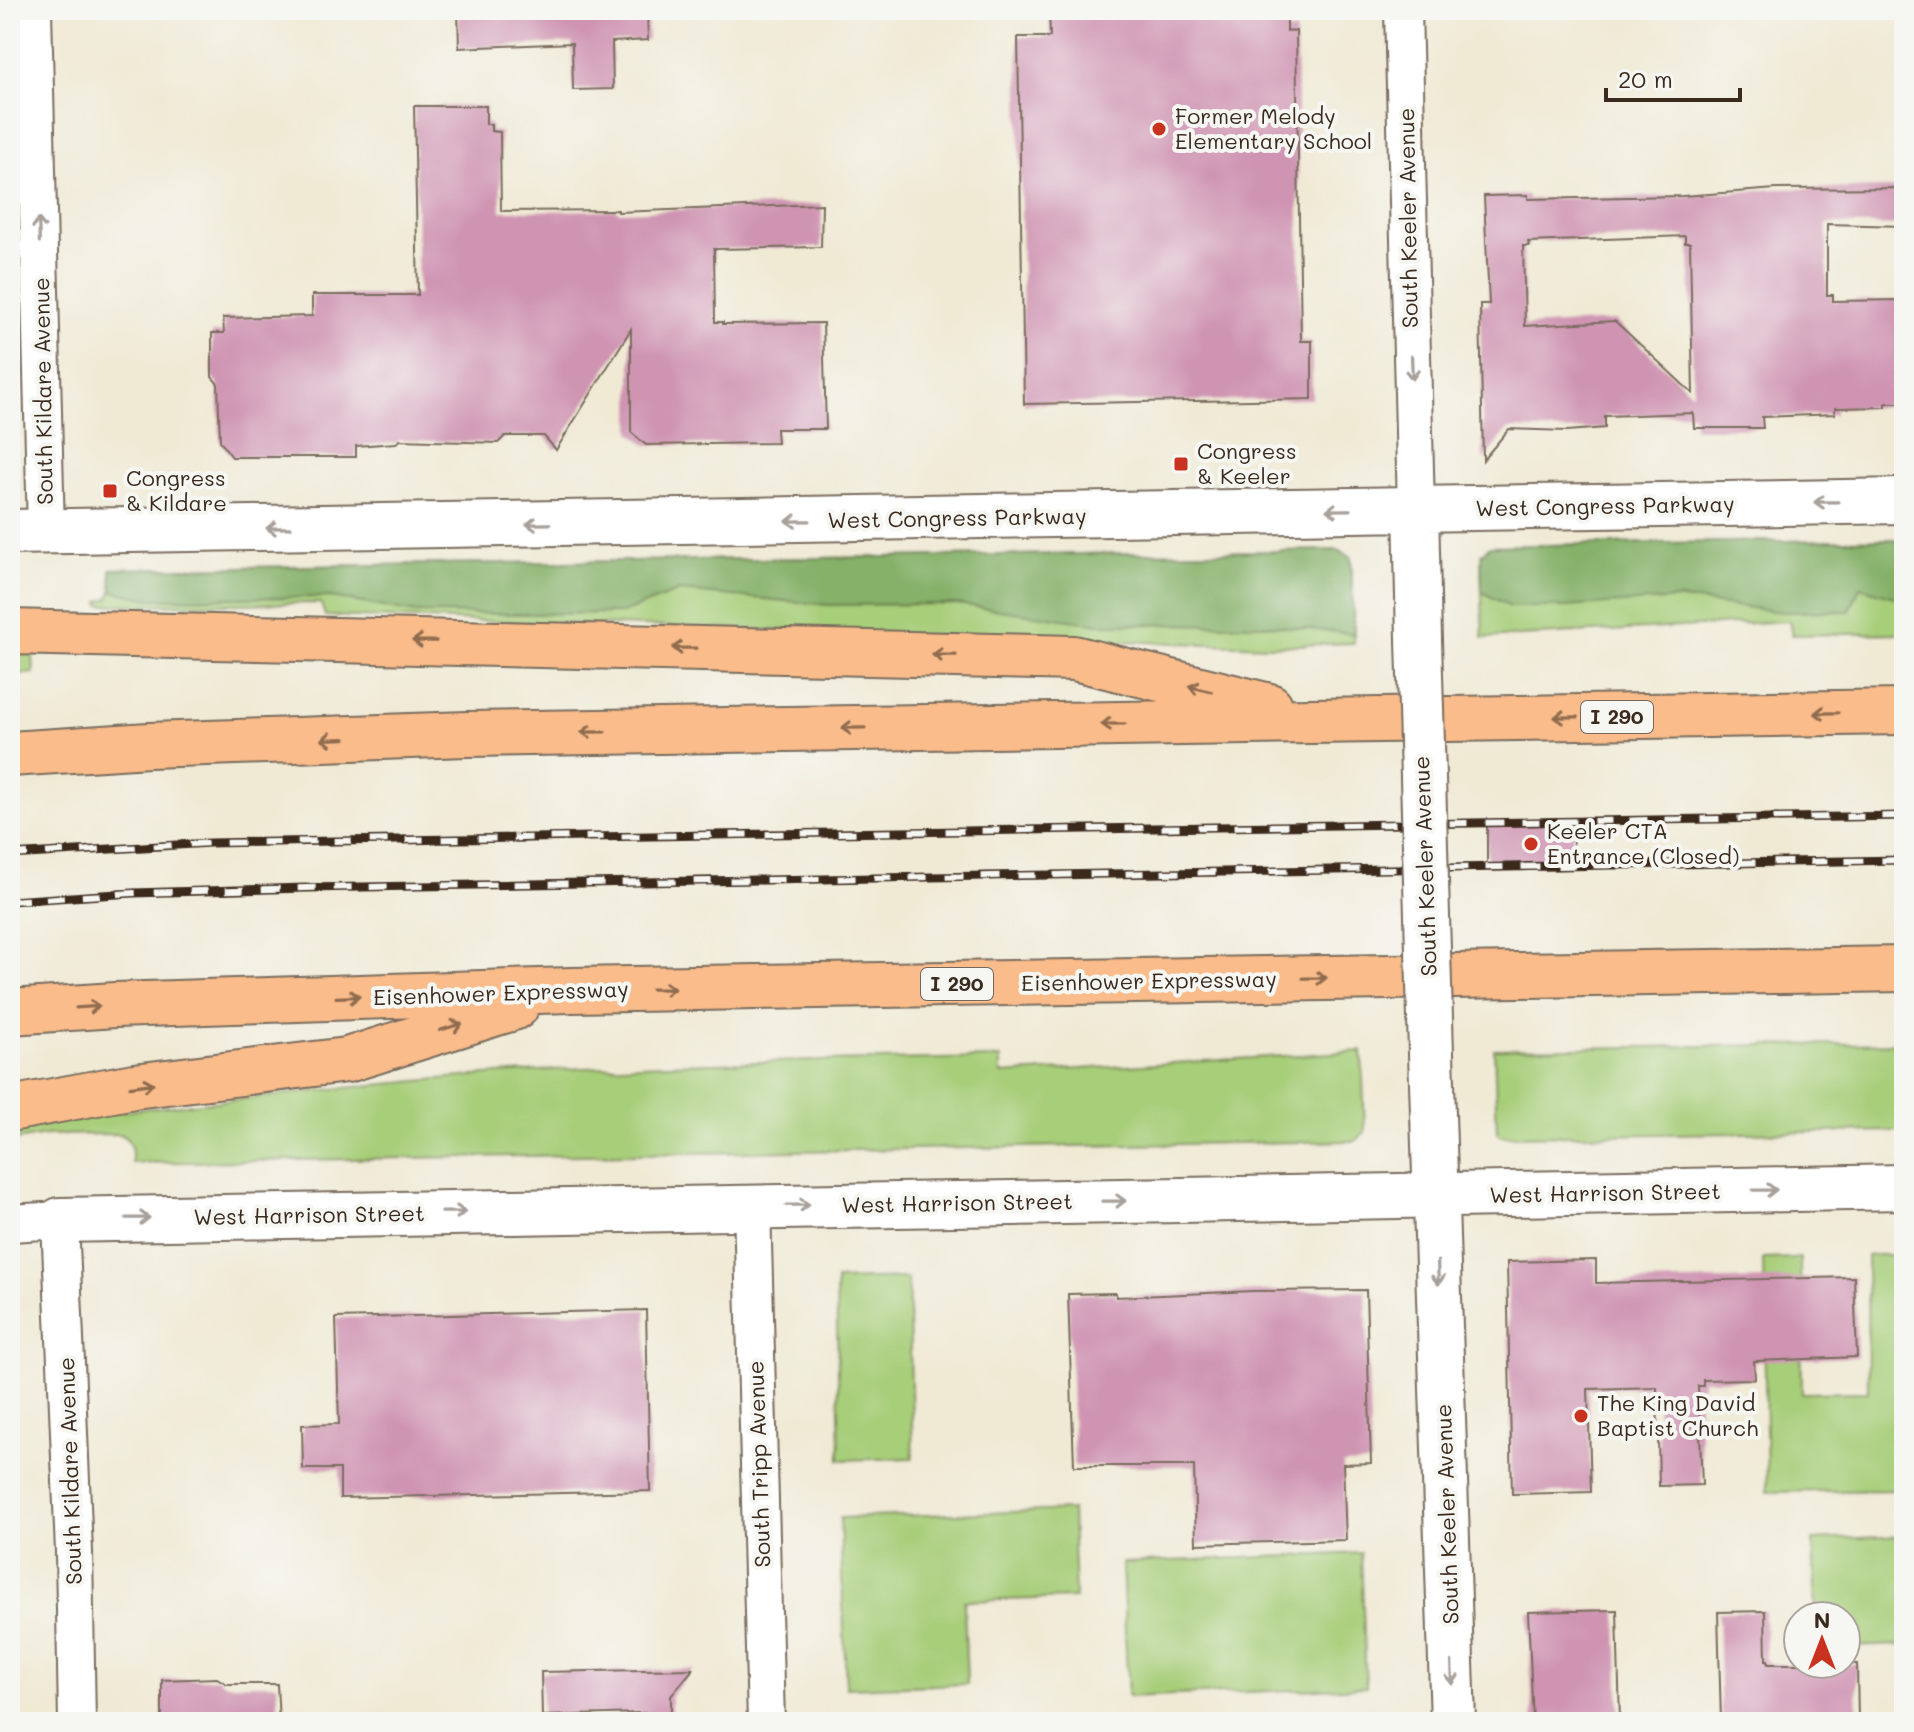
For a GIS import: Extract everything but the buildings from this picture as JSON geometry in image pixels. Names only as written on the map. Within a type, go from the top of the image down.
[{"type":"highway","points":[[10,632],[1074,658],[1331,721]]},
{"type":"highway","name":"I 290","points":[[10,754],[149,745],[451,734],[1904,712]]},
{"type":"highway","name":"Eisenhower Expressway","points":[[10,1012],[115,1005],[570,990],[1904,969]]},
{"type":"highway","points":[[10,1109],[134,1086],[347,1060],[570,990]]},
{"type":"street","name":"South Kildare Avenue","points":[[28,532],[33,10]]},
{"type":"street","name":"South Keeler Avenue","points":[[1403,10],[1435,1195],[1453,1722]]},
{"type":"street","name":"West Congress Parkway","points":[[28,532],[1904,501]]},
{"type":"street","name":"West Harrison Street","points":[[10,1223],[752,1206],[1904,1187]]},
{"type":"street","name":"South Tripp Avenue","points":[[752,1206],[766,1722]]},
{"type":"street","name":"South Kildare Avenue","points":[[60,1220],[74,1552],[77,1722]]},
{"type":"green space","points":[[1904,539],[1904,633],[1792,635],[1789,621],[1483,638],[1481,554],[1490,546]]},
{"type":"green space","points":[[1904,539],[1904,600],[1860,587],[1850,611],[1782,612],[1678,599],[1566,607],[1510,607],[1482,592],[1481,554],[1490,546]]},
{"type":"green space","points":[[1338,550],[1351,557],[1354,643],[1271,646],[325,616],[321,603],[100,605],[100,601],[109,598],[112,591],[111,569]]},
{"type":"green space","points":[[1338,550],[1351,557],[1354,634],[1270,625],[1099,624],[957,604],[828,605],[680,591],[622,613],[415,613],[330,597],[150,599],[112,591],[111,569]]},
{"type":"green space","points":[[10,653],[33,653],[34,673],[10,675]]},
{"type":"green space","points":[[1904,1043],[1904,1131],[1501,1136],[1497,1132],[1494,1049]]},
{"type":"green space","points":[[1362,1051],[1365,1132],[1356,1141],[132,1163],[129,1142],[119,1134],[46,1135],[10,1141],[10,1135],[39,1127],[134,1110],[413,1081],[565,1069],[667,1064],[1001,1058],[1001,1074]]},
{"type":"green space","points":[[1867,1255],[1904,1255],[1904,1490],[1767,1492],[1763,1259],[1800,1258],[1802,1393],[1868,1392]]},
{"type":"green space","points":[[908,1278],[913,1458],[840,1460],[836,1280]]},
{"type":"green space","points":[[1072,1510],[1075,1598],[964,1601],[967,1684],[846,1688],[840,1518]]},
{"type":"green space","points":[[1904,1536],[1904,1645],[1862,1646],[1862,1600],[1815,1600],[1813,1540]]},
{"type":"green space","points":[[1361,1553],[1366,1687],[1128,1697],[1122,1563]]},
{"type":"railway","points":[[10,855],[210,843],[1904,816]]},
{"type":"railway","points":[[10,901],[133,893],[306,888],[1904,860]]},
{"type":"place","name":"Former Melody Elementary School","points":[[1159,129]]},
{"type":"place","name":"Congress & Keeler","points":[[1181,464]]},
{"type":"place","name":"Congress & Kildare","points":[[110,491]]},
{"type":"place","name":"Keeler CTA Entrance (Closed)","points":[[1531,844]]},
{"type":"place","name":"The King David Baptist Church","points":[[1581,1416]]}]
